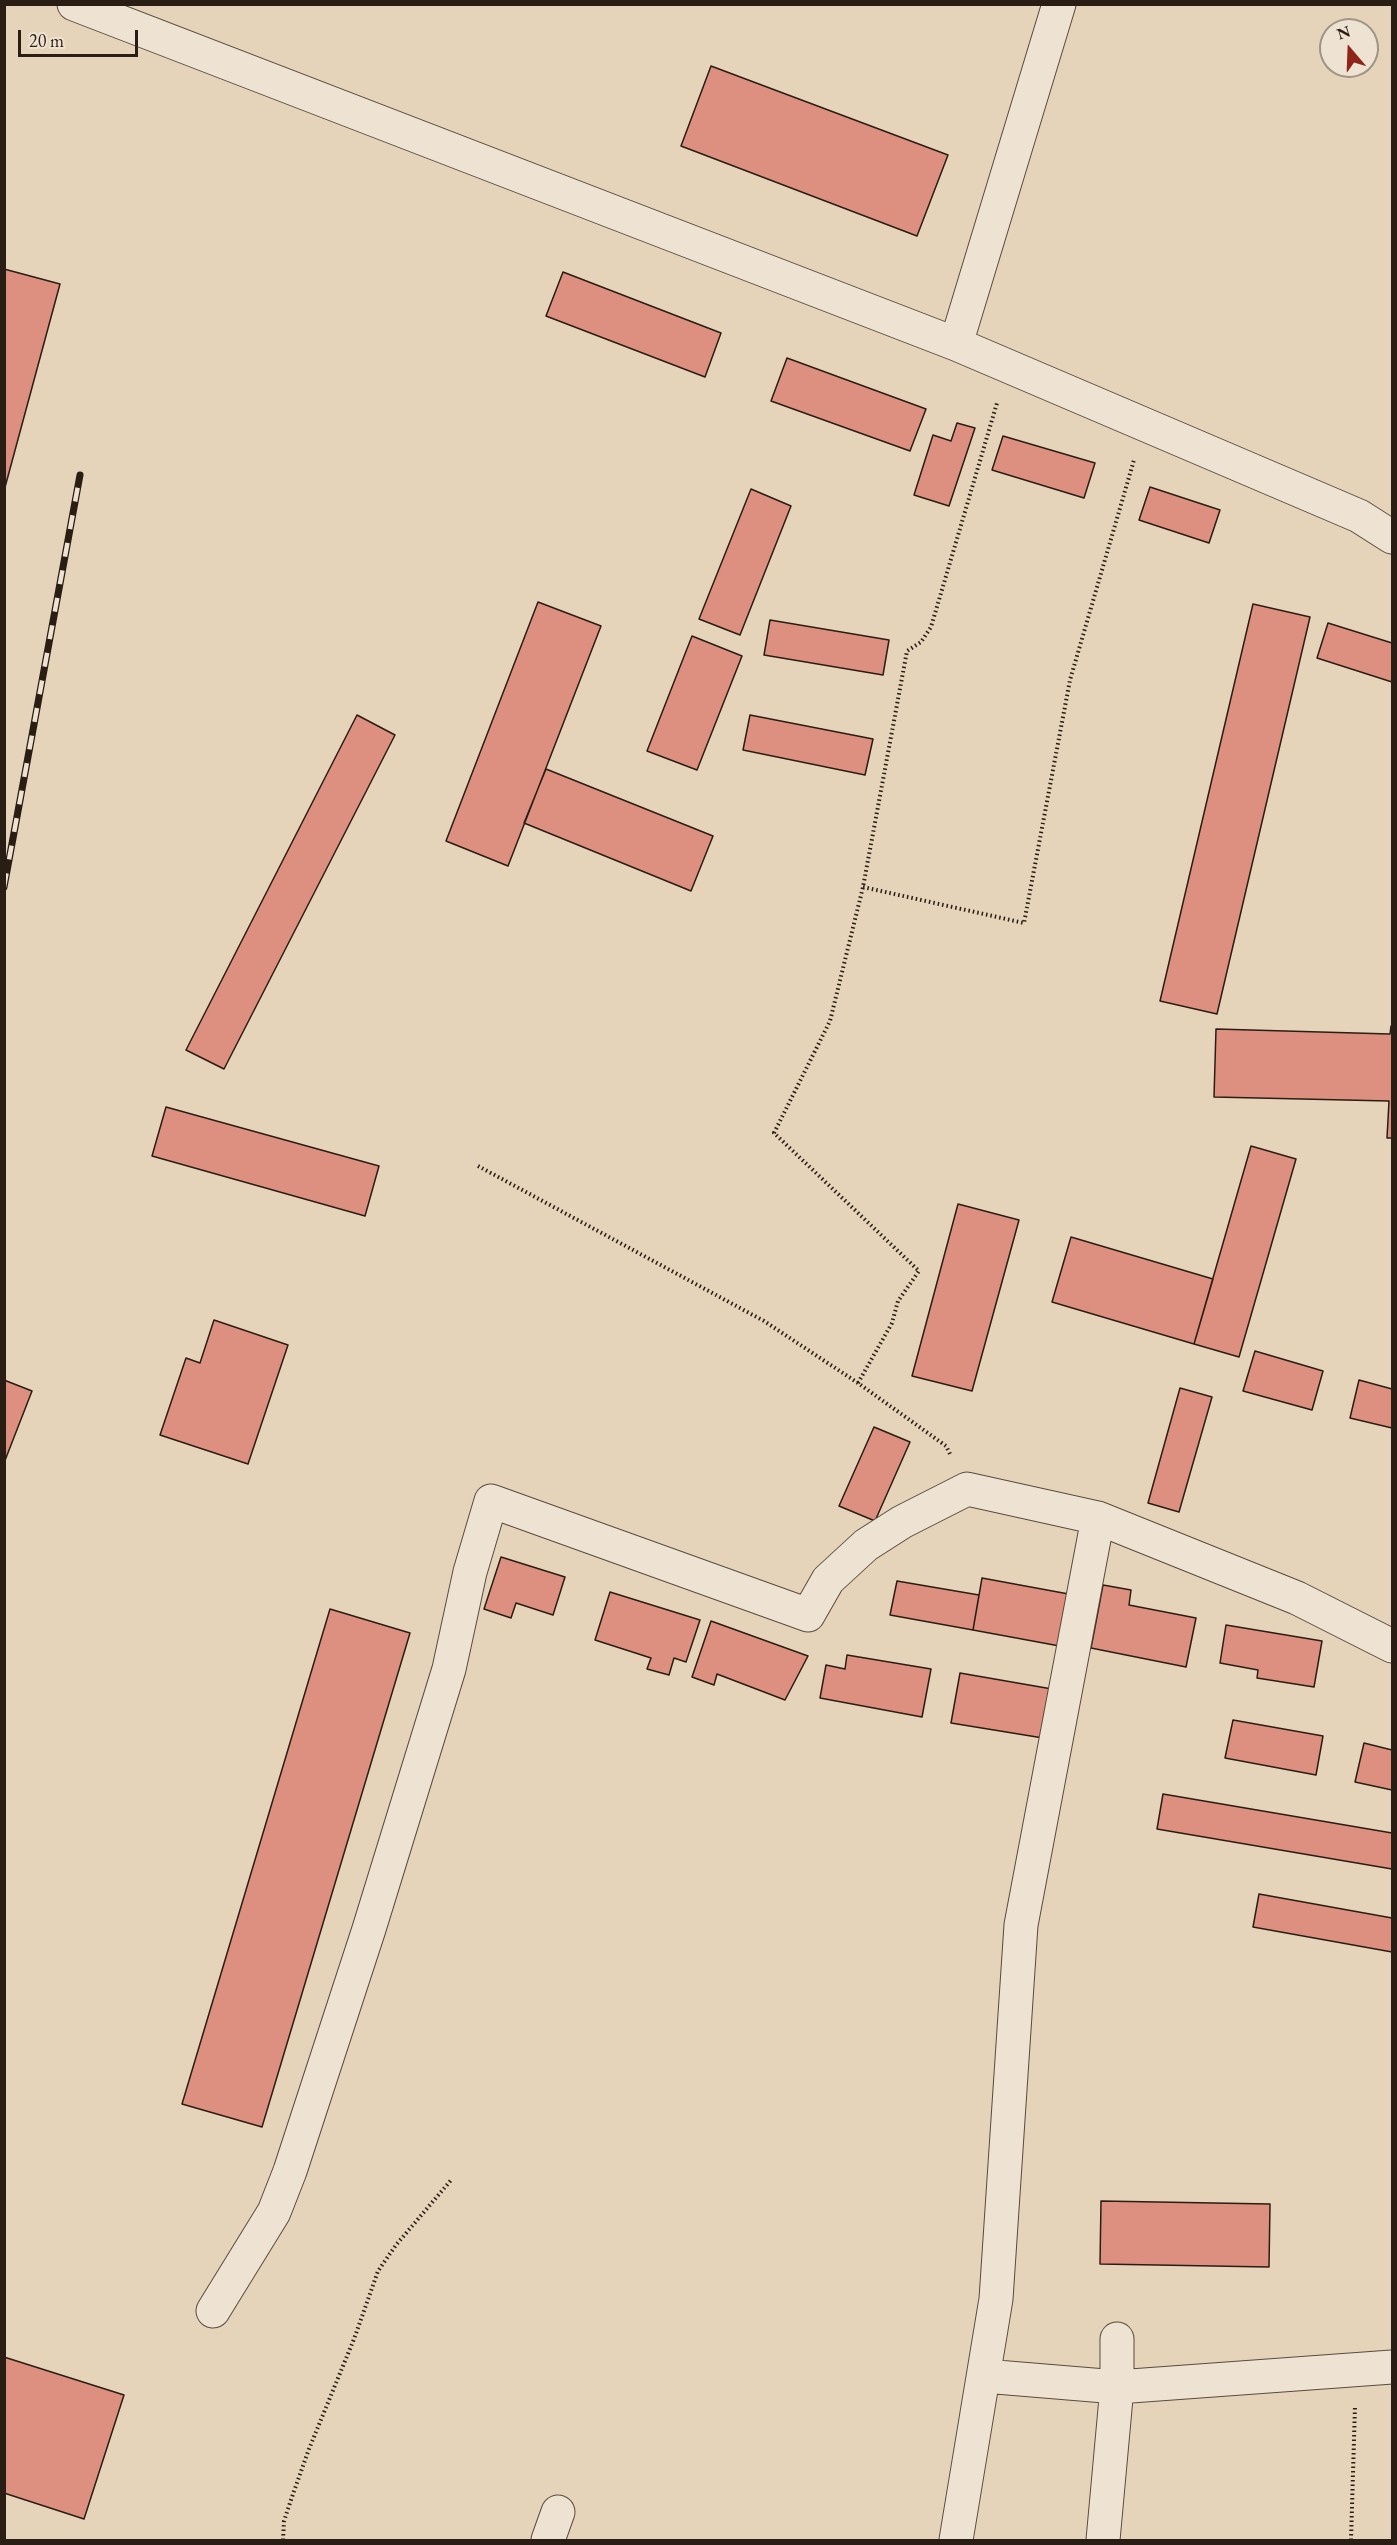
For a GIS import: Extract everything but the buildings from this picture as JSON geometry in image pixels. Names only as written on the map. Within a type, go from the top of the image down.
[{"type":"street","points":[[74,4],[956,344],[1359,516],[1392,537]]},
{"type":"street","points":[[956,344],[1059,4]]},
{"type":"street","points":[[213,2311],[274,2212],[290,2171],[349,1992],[449,1669],[471,1572],[491,1502],[808,1615],[828,1580],[866,1545],[902,1522],[966,1489],[1098,1518],[1297,1598],[1392,1646]]},
{"type":"street","points":[[956,2541],[996,2299],[1021,1924],[1098,1518]]},
{"type":"street","points":[[1103,2541],[1117,2387],[1117,2339]]},
{"type":"street","points":[[984,2376],[1117,2387],[1392,2367]]},
{"type":"path","points":[[858,1383],[892,1323],[898,1301],[919,1271],[774,1133],[830,1021],[863,887],[907,651],[921,642],[931,627],[1008,366]]},
{"type":"path","points":[[863,887],[1024,923],[1070,680],[1144,425]]},
{"type":"path","points":[[478,1166],[764,1321],[858,1383],[946,1446],[966,1489]]},
{"type":"path","points":[[283,2541],[284,2521],[298,2478],[378,2271],[396,2245],[452,2179]]},
{"type":"path","points":[[1351,2541],[1357,2370]]},
{"type":"railway","points":[[4,887],[80,475]]}]
